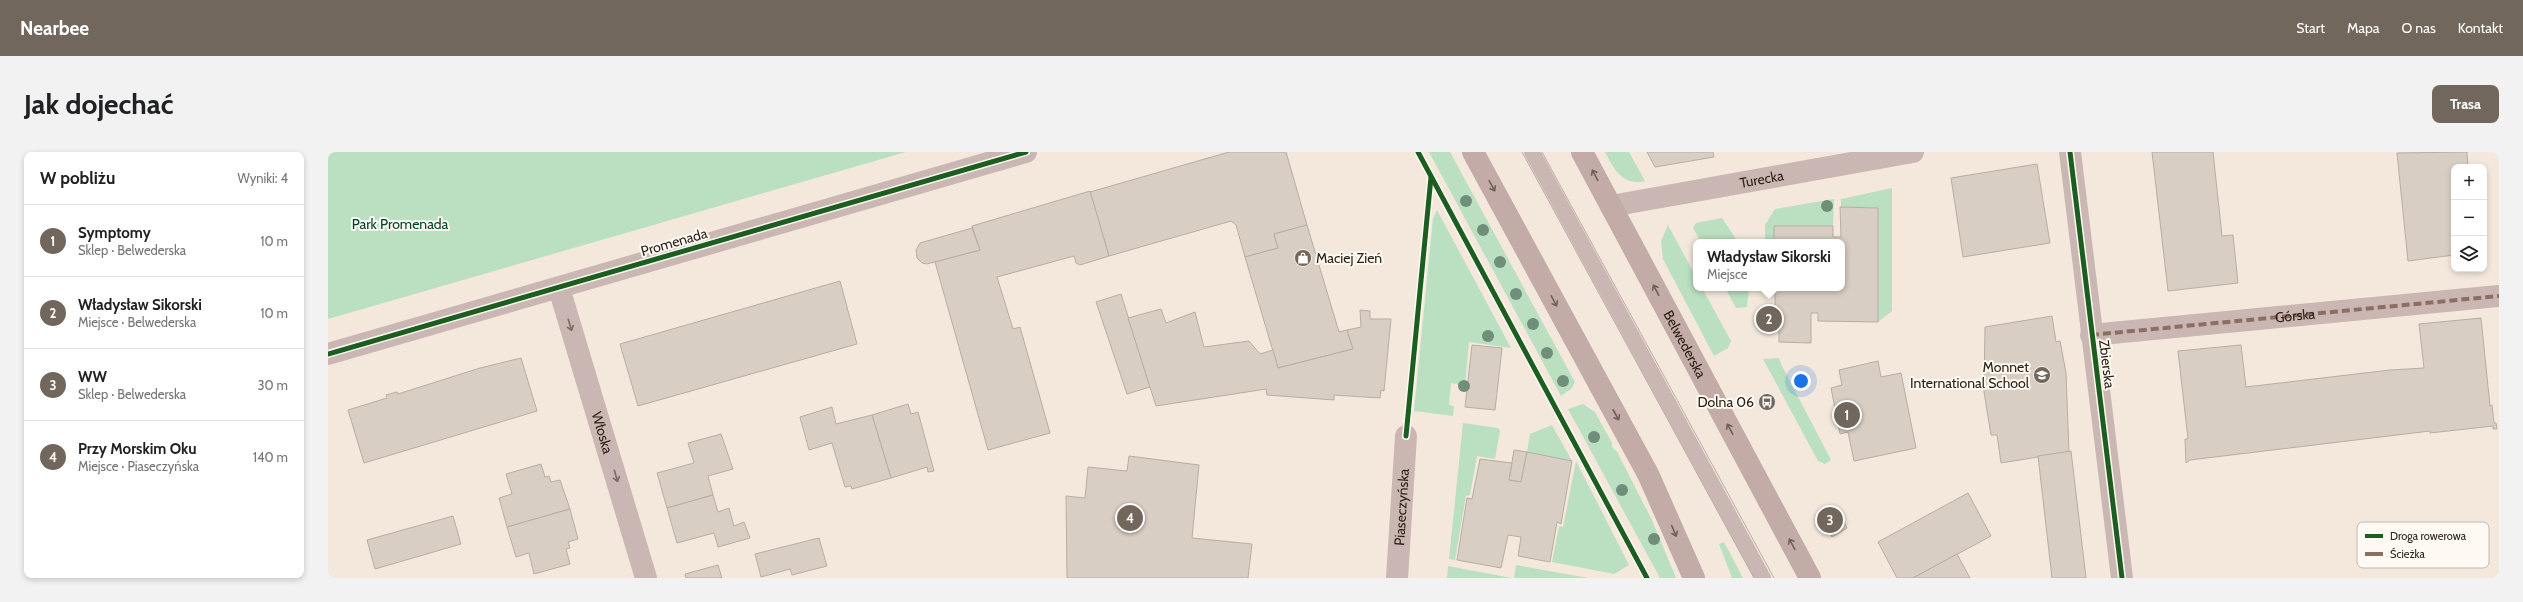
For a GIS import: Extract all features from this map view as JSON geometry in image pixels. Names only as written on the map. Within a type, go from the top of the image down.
[{"type":"main road","points":[[1473,152],[1648,474],[1694,578]]},
{"type":"main road","name":"Belwederska","points":[[1582,152],[1810,578]]},
{"type":"street","name":"Promenada","points":[[328,354],[1026,152]]},
{"type":"street","name":"Turecka","points":[[1611,206],[1913,152]]},
{"type":"street","name":"Zbierska","points":[[2070,152],[2091,334],[2122,578]]},
{"type":"street","name":"Włoska","points":[[559,288],[646,578]]},
{"type":"street","name":"Górska","points":[[2091,334],[2499,296]]},
{"type":"street","name":"Piaseczyńska","points":[[1397,578],[1406,436]]},
{"type":"lane","points":[[1532,152],[1763,578]]},
{"type":"green space","name":"Park Promenada","points":[[328,152],[906,152],[328,319]]},
{"type":"green space","points":[[1429,152],[1450,152],[1575,382],[1571,389],[1561,396]]},
{"type":"green space","points":[[1605,152],[1629,152],[1645,181],[1637,182],[1625,179],[1616,170]]},
{"type":"green space","points":[[1892,188],[1892,311],[1878,322],[1878,208],[1841,207],[1841,199]]},
{"type":"green space","points":[[1834,199],[1833,226],[1774,226],[1774,239],[1765,239],[1765,225],[1775,209]]},
{"type":"green space","points":[[1437,210],[1511,348],[1469,342],[1465,386],[1451,383],[1449,405],[1454,406],[1453,416],[1414,411],[1433,219]]},
{"type":"green space","points":[[1722,218],[1736,239],[1699,239],[1693,228],[1696,223]]},
{"type":"green space","points":[[1668,225],[1693,271],[1693,291],[1704,291],[1731,341],[1728,348],[1714,356],[1663,259],[1661,241]]},
{"type":"green space","points":[[1727,291],[1749,291],[1747,307],[1736,308]]},
{"type":"green space","points":[[1779,358],[1831,460],[1825,464],[1818,461],[1763,359]]},
{"type":"green space","points":[[1583,404],[1595,412],[1612,443],[1612,447],[1617,452],[1652,520],[1676,578],[1660,578],[1568,409]]},
{"type":"green space","points":[[1463,423],[1498,428],[1500,431],[1495,459],[1477,456],[1470,495],[1466,496],[1455,560],[1449,559]]},
{"type":"green space","points":[[1552,425],[1572,461],[1527,452],[1530,434]]},
{"type":"green space","points":[[1576,461],[1629,565],[1614,574],[1552,562],[1559,526],[1563,527]]},
{"type":"green space","points":[[1724,542],[1743,578],[1732,578],[1719,544]]},
{"type":"green space","points":[[1516,565],[1588,578],[1514,578]]},
{"type":"green space","points":[[1448,566],[1512,578],[1447,578]]},
{"type":"building","points":[[1229,152],[1286,152],[1307,225],[1274,234],[1278,248],[1245,257],[1236,225],[1231,221],[1109,256],[1090,192]]},
{"type":"building","points":[[1647,152],[1713,152],[1714,157],[1655,167]]},
{"type":"building","points":[[2152,152],[2213,152],[2222,236],[2233,235],[2238,283],[2168,291]]},
{"type":"building","points":[[2467,152],[2468,164],[2451,164],[2451,255],[2408,261],[2397,153]]},
{"type":"building","points":[[2037,164],[2050,243],[1963,257],[1951,178]]},
{"type":"building","points":[[1090,191],[1109,256],[1080,265],[1076,263],[1074,256],[997,277],[1013,329],[1020,327],[1050,433],[988,450],[935,262],[980,250],[972,226]]},
{"type":"building","points":[[1840,207],[1878,208],[1878,322],[1818,321],[1818,313],[1811,313],[1811,343],[1779,342],[1779,308],[1775,308],[1775,291],[1845,291],[1845,239],[1774,239],[1774,226],[1833,226],[1833,237],[1841,237]]},
{"type":"building","points":[[1307,225],[1339,332],[1347,330],[1353,349],[1278,368],[1245,257],[1278,248],[1274,234]]},
{"type":"building","points":[[972,228],[980,250],[927,264],[922,263],[917,258],[916,250],[920,243]]},
{"type":"building","points":[[840,281],[857,344],[638,406],[620,344]]},
{"type":"building","points":[[1121,294],[1150,387],[1127,394],[1096,302]]},
{"type":"building","points":[[1161,309],[1166,323],[1195,312],[1204,347],[1249,341],[1260,354],[1273,350],[1278,368],[1353,349],[1347,330],[1361,327],[1360,310],[1370,311],[1370,319],[1391,319],[1384,391],[1381,390],[1380,398],[1334,395],[1334,400],[1267,395],[1266,389],[1156,406],[1128,318]]},
{"type":"building","points":[[2052,316],[2056,342],[2060,341],[2066,373],[2069,452],[2001,463],[1997,435],[1991,435],[1984,392],[1985,327]]},
{"type":"building","points":[[2481,318],[2490,406],[2492,405],[2494,423],[2496,423],[2497,429],[2493,429],[2493,426],[2430,433],[2430,431],[2190,460],[2186,463],[2185,439],[2188,439],[2178,351],[2241,345],[2246,387],[2390,370],[2424,368],[2419,324]]},
{"type":"building","points":[[1472,345],[1502,348],[1495,410],[1465,407]]},
{"type":"building","points":[[521,358],[537,411],[364,463],[348,410],[387,398],[386,395],[397,392],[398,394],[480,368]]},
{"type":"building","points":[[1878,361],[1881,377],[1901,373],[1916,448],[1854,461],[1848,432],[1840,434],[1831,388],[1842,385],[1839,370]]},
{"type":"building","points":[[908,404],[911,414],[918,412],[934,471],[928,472],[927,467],[891,478],[872,415]]},
{"type":"building","points":[[832,407],[836,424],[872,415],[891,478],[852,489],[851,486],[845,487],[832,443],[809,450],[800,417]]},
{"type":"building","points":[[721,434],[733,469],[708,476],[713,495],[667,508],[657,473],[694,463],[688,443]]},
{"type":"building","points":[[1514,450],[1527,452],[1521,482],[1509,480]]},
{"type":"building","points":[[2071,451],[2086,578],[2052,578],[2038,456]]},
{"type":"building","points":[[1527,452],[1572,461],[1561,524],[1557,522],[1550,562],[1518,556],[1521,537],[1508,535],[1501,568],[1457,560],[1467,498],[1472,499],[1480,459],[1512,463],[1509,480],[1521,482]]},
{"type":"building","points":[[1129,456],[1199,465],[1192,538],[1252,544],[1248,578],[1067,578],[1066,496],[1085,498],[1088,467],[1127,471]]},
{"type":"building","points":[[541,464],[545,477],[549,476],[551,482],[560,480],[570,509],[507,527],[499,498],[512,494],[506,474]]},
{"type":"building","points":[[1968,493],[1991,536],[1913,578],[1897,578],[1878,542]]},
{"type":"building","points":[[713,495],[718,512],[729,508],[734,526],[744,522],[750,538],[718,547],[714,533],[677,543],[667,508]]},
{"type":"building","points":[[1837,508],[1847,528],[1832,537],[1825,522],[1820,525],[1816,517]]},
{"type":"building","points":[[570,509],[578,539],[568,542],[570,548],[566,549],[570,564],[534,574],[529,553],[516,557],[507,527]]},
{"type":"building","points":[[453,516],[461,544],[375,569],[367,540]]},
{"type":"building","points":[[819,538],[827,566],[792,575],[790,569],[761,577],[755,554]]},
{"type":"building","points":[[1957,554],[1970,578],[1913,578]]},
{"type":"building","points":[[718,565],[722,578],[686,578],[685,574]]},
{"type":"tram line","points":[[1522,152],[1754,578]]},
{"type":"tram line","points":[[1542,152],[1774,578]]},
{"type":"marked path","points":[[2091,335],[2499,296]]},
{"type":"cycle path","points":[[328,354],[1026,152]]},
{"type":"cycle path","points":[[1418,152],[1647,578]]},
{"type":"cycle path","points":[[2070,152],[2122,578]]},
{"type":"cycle path","points":[[1406,436],[1431,177]]},
{"type":"place","name":"Maciej Zień","points":[[1303,258]]},
{"type":"place","name":"Władysław Sikorski","points":[[1769,319]]},
{"type":"place","name":"Monnet International School","points":[[2042,375]]},
{"type":"place","name":"Dolna 06","points":[[1767,402]]},
{"type":"place","name":"Symptomy","points":[[1847,415]]},
{"type":"place","name":"Przy Morskim Oku","points":[[1130,518]]},
{"type":"place","name":"WW","points":[[1830,520]]}]
